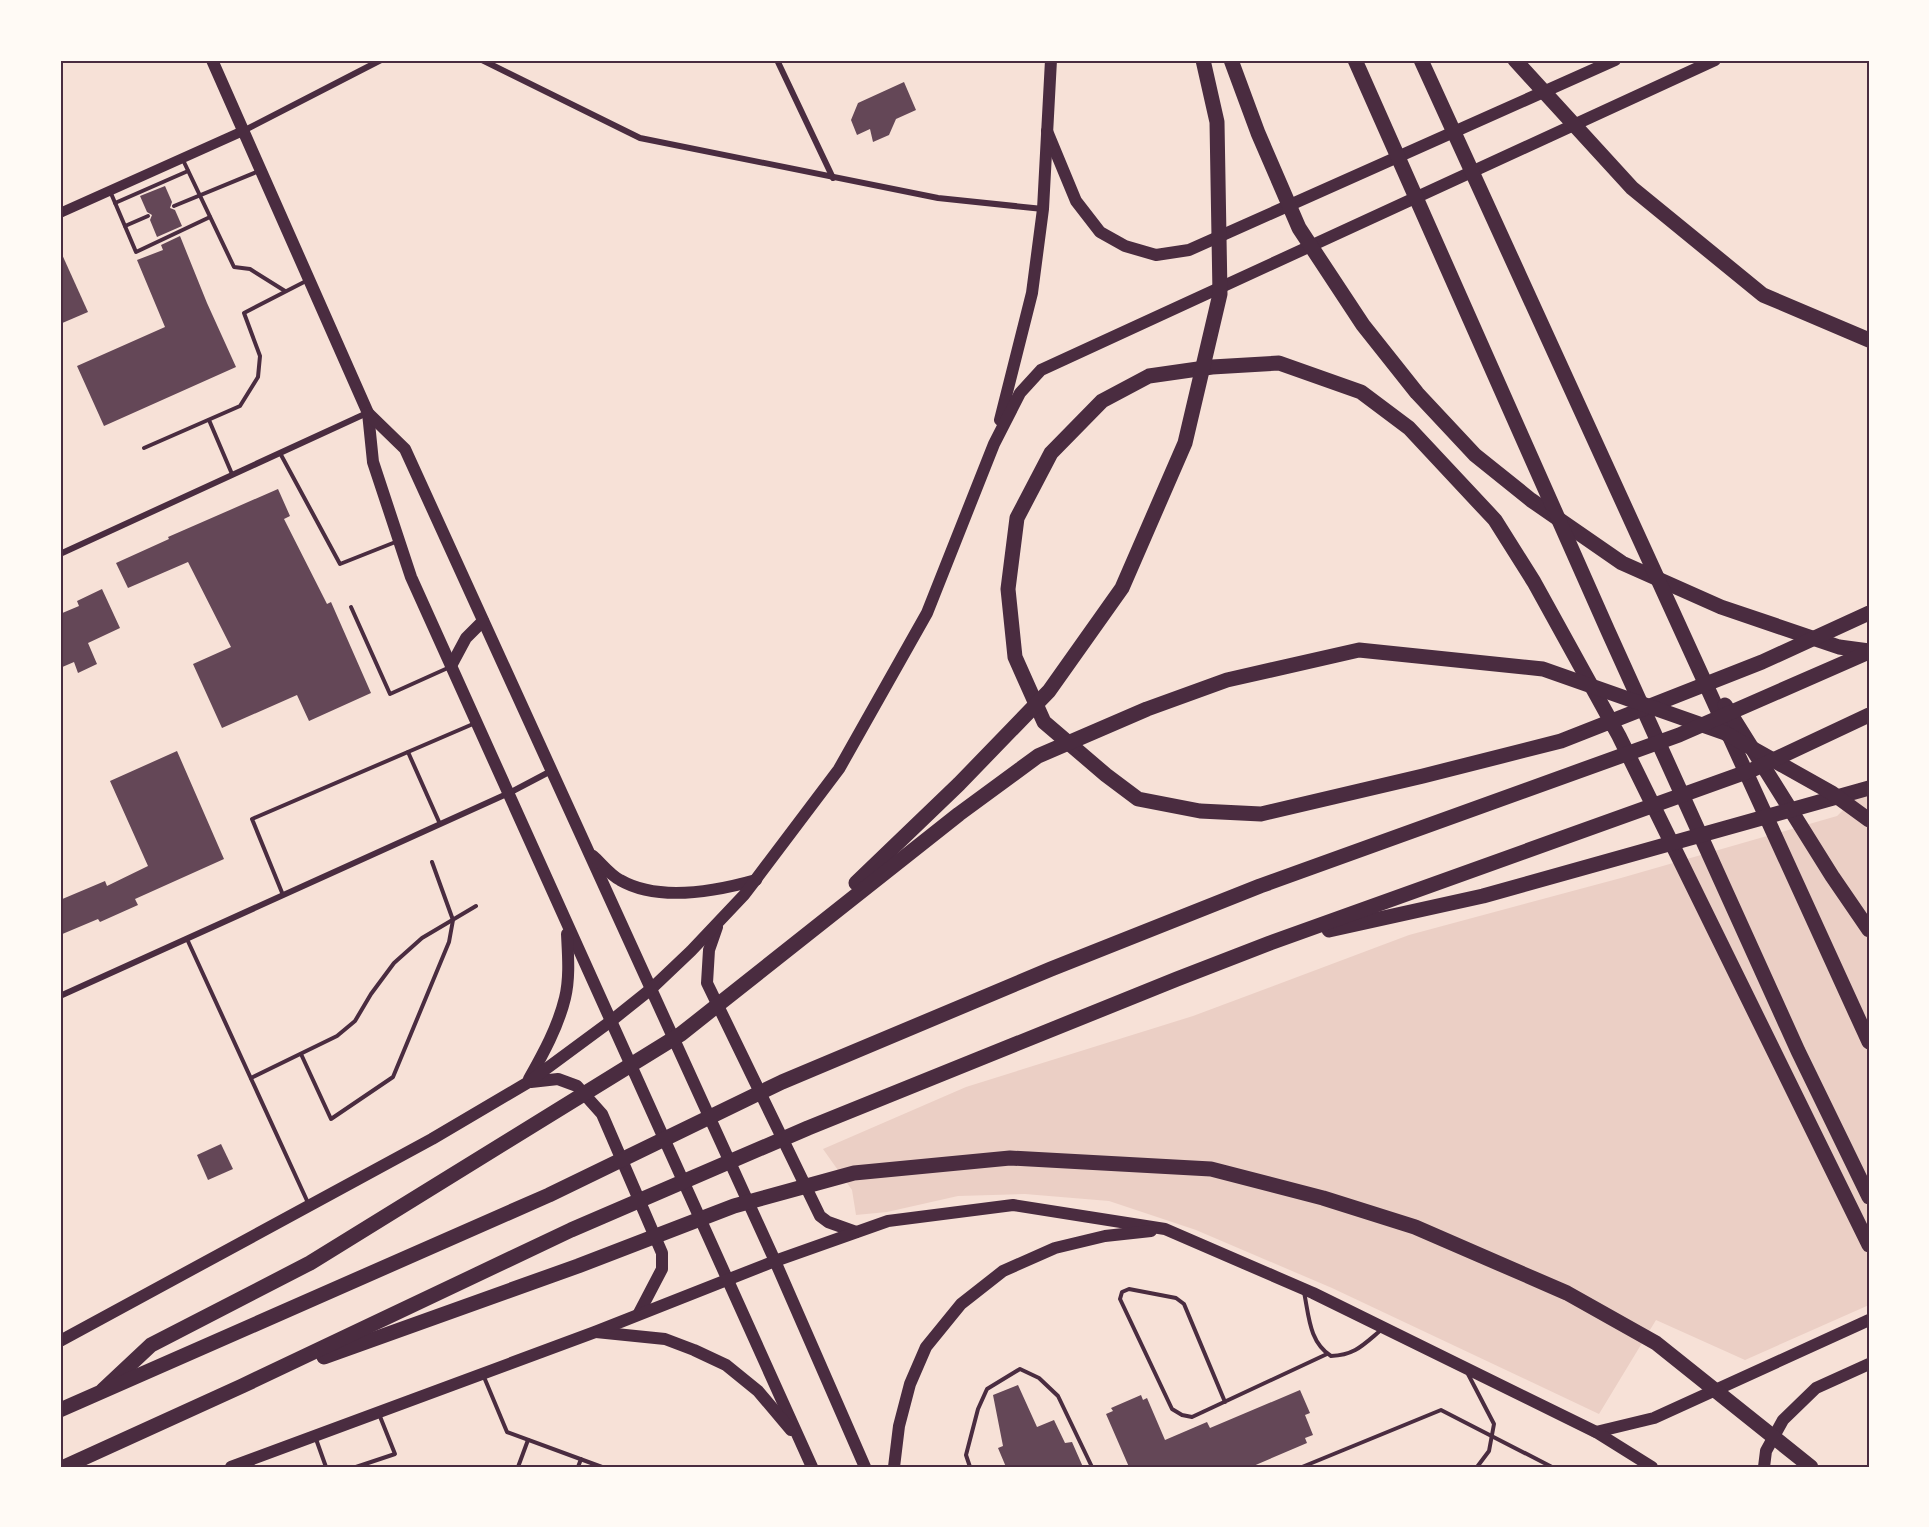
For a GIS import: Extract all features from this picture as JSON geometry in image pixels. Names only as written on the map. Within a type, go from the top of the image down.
[{"type":"highway","points":[[799,939],[959,784],[1049,691],[1122,588],[1185,443],[1220,294],[1217,122],[1203,60]]},
{"type":"highway","points":[[1231,60],[1258,133],[1299,228],[1363,325],[1417,393],[1475,455],[1531,500],[1622,563],[1721,607],[1839,647],[1869,652]]},
{"type":"highway","points":[[1355,60],[1617,652],[1798,1051],[1869,1197]]},
{"type":"highway","points":[[1421,60],[1869,1042]]},
{"type":"highway","points":[[1515,60],[1632,188],[1763,295],[1869,340]]},
{"type":"highway","points":[[1869,613],[1762,662],[1561,741],[1261,814],[1200,811],[1138,799],[1044,722],[1015,657],[1008,589],[1017,518],[1051,453],[1102,401],[1149,376],[1212,367],[1279,363],[1361,392],[1409,428],[1496,520],[1534,582],[1619,736],[1869,1245]]},
{"type":"highway","points":[[103,1390],[151,1345],[310,1263],[681,1034],[959,814],[1038,756],[1147,709],[1227,680],[1359,650],[1543,669],[1725,734],[1832,793],[1869,820]]},
{"type":"highway","points":[[60,1410],[549,1195],[783,1082],[1051,969],[1260,886],[1679,735],[1869,652]]},
{"type":"highway","points":[[1693,654],[1832,876],[1869,930]]},
{"type":"highway","points":[[64,1467],[242,1386],[571,1230],[808,1128],[1270,943],[1752,770],[1869,715]]},
{"type":"highway","points":[[1270,943],[1483,896],[1869,788]]},
{"type":"highway","points":[[242,1386],[578,1266],[734,1206],[854,1173],[1010,1158],[1211,1169],[1323,1198],[1414,1227],[1567,1293],[1656,1343],[1811,1467]]},
{"type":"main road","points":[[212,60],[368,413],[373,462],[411,577],[812,1467]]},
{"type":"main road","points":[[994,444],[1032,293],[1043,209],[1051,60]]},
{"type":"main road","points":[[1047,131],[1076,201],[1100,232],[1125,246],[1156,255],[1189,250],[1615,60]]},
{"type":"main road","points":[[60,1341],[432,1139],[527,1083],[651,989],[720,921],[756,880],[839,769],[927,613],[994,444],[1020,393],[1041,370],[1715,60]]},
{"type":"main road","points":[[368,413],[405,449],[775,1261],[865,1467]]},
{"type":"main road","points":[[451,666],[466,638],[483,621]]},
{"type":"main road","points":[[588,851],[620,880],[643,889],[669,892],[725,889],[756,880]]},
{"type":"main road","points":[[720,921],[709,950],[707,983],[820,1216],[836,1226],[856,1232]]},
{"type":"main road","points":[[527,1083],[551,1035],[565,998],[568,970],[567,926]]},
{"type":"main road","points":[[527,1083],[558,1079],[577,1086],[602,1114],[662,1253],[662,1269],[639,1313]]},
{"type":"main road","points":[[231,1467],[595,1332],[775,1261],[888,1221],[1013,1205],[1166,1229],[1304,1289],[1464,1367],[1596,1432],[1652,1467]]},
{"type":"main road","points":[[894,1467],[899,1426],[910,1384],[926,1347],[961,1304],[1003,1271],[1055,1248],[1105,1236],[1166,1229]]},
{"type":"main road","points":[[1596,1432],[1654,1418],[1869,1320]]},
{"type":"main road","points":[[595,1332],[665,1339],[726,1365],[758,1391],[801,1442]]},
{"type":"main road","points":[[1764,1467],[1766,1451],[1783,1420],[1816,1388],[1869,1364]]},
{"type":"street","points":[[60,213],[243,131],[381,60]]},
{"type":"street","points":[[482,60],[640,138],[939,198],[1043,209]]},
{"type":"street","points":[[777,60],[833,177]]},
{"type":"street","points":[[60,554],[368,413]]},
{"type":"street","points":[[60,996],[440,824],[551,771]]},
{"type":"lane","points":[[182,158],[234,267],[250,270],[285,291]]},
{"type":"lane","points":[[174,206],[260,170]]},
{"type":"lane","points":[[115,203],[188,171]]},
{"type":"lane","points":[[110,190],[136,252],[210,217]]},
{"type":"lane","points":[[125,226],[148,216]]},
{"type":"lane","points":[[144,448],[240,406],[258,377],[260,356],[244,313],[309,280]]},
{"type":"lane","points":[[209,420],[232,475]]},
{"type":"lane","points":[[280,453],[340,564],[399,541]]},
{"type":"lane","points":[[351,608],[390,694],[451,666]]},
{"type":"lane","points":[[283,895],[252,819],[477,723]]},
{"type":"lane","points":[[408,752],[440,824]]},
{"type":"lane","points":[[301,1054],[331,1119],[393,1077],[449,942],[453,920],[432,862]]},
{"type":"lane","points":[[251,1078],[337,1036],[354,1021],[394,963],[422,938],[476,906]]},
{"type":"lane","points":[[187,938],[309,1206]]},
{"type":"lane","points":[[1225,1402],[1184,1304],[1176,1298],[1129,1289],[1122,1292],[1120,1299],[1172,1409],[1182,1415],[1192,1417],[1225,1402],[1327,1354]]},
{"type":"lane","points":[[1304,1289],[1317,1344],[1331,1356],[1346,1356],[1384,1328]]},
{"type":"lane","points":[[1464,1367],[1494,1424],[1489,1451],[1477,1467]]},
{"type":"lane","points":[[970,1467],[966,1455],[978,1409],[987,1389],[1020,1369],[1039,1378],[1058,1396],[1092,1467]]},
{"type":"lane","points":[[483,1373],[507,1432],[602,1467]]},
{"type":"lane","points":[[1302,1467],[1441,1410],[1546,1466],[1552,1467]]},
{"type":"lane","points":[[356,1467],[394,1454],[378,1412]]},
{"type":"lane","points":[[314,1436],[326,1467]]},
{"type":"lane","points":[[518,1467],[528,1440]]},
{"type":"lane","points":[[578,1467],[581,1459]]},
{"type":"shaded area","points":[[1869,785],[1869,1305],[1745,1360],[1656,1320],[1599,1414],[1332,1288],[1196,1230],[1109,1201],[1025,1194],[958,1196],[887,1212],[856,1215],[852,1190],[823,1149],[966,1087],[1193,1016],[1409,935],[1621,878],[1837,816]]},
{"type":"building","points":[[904,82],[916,110],[896,119],[889,135],[873,142],[870,129],[857,135],[851,120],[858,103]]},
{"type":"building","points":[[165,186],[172,202],[170,208],[175,210],[182,226],[157,237],[150,220],[152,215],[147,212],[140,196]]},
{"type":"building","points":[[180,236],[236,367],[104,426],[77,366],[165,327],[137,260],[163,250],[161,245]]},
{"type":"building","points":[[60,250],[88,312],[60,324]]},
{"type":"building","points":[[278,489],[290,516],[284,519],[327,604],[331,602],[371,693],[309,721],[297,695],[222,728],[193,664],[231,647],[188,562],[128,588],[116,563],[169,539],[168,537]]},
{"type":"building","points":[[102,589],[120,628],[88,643],[97,664],[78,673],[74,662],[60,668],[60,614],[79,606],[77,601]]},
{"type":"building","points":[[177,751],[224,859],[135,899],[138,905],[100,922],[98,919],[60,935],[60,900],[105,881],[107,886],[148,866],[110,781]]},
{"type":"building","points":[[221,1144],[233,1169],[208,1180],[197,1155]]},
{"type":"building","points":[[1018,1385],[1037,1427],[1054,1420],[1065,1443],[1072,1442],[1083,1467],[1006,1467],[998,1448],[1003,1446],[993,1395]]},
{"type":"building","points":[[1300,1390],[1310,1413],[1305,1415],[1313,1435],[1305,1438],[1307,1443],[1251,1467],[1129,1467],[1106,1414],[1113,1411],[1111,1408],[1141,1395],[1143,1400],[1147,1398],[1165,1440],[1207,1422],[1210,1428]]}]
